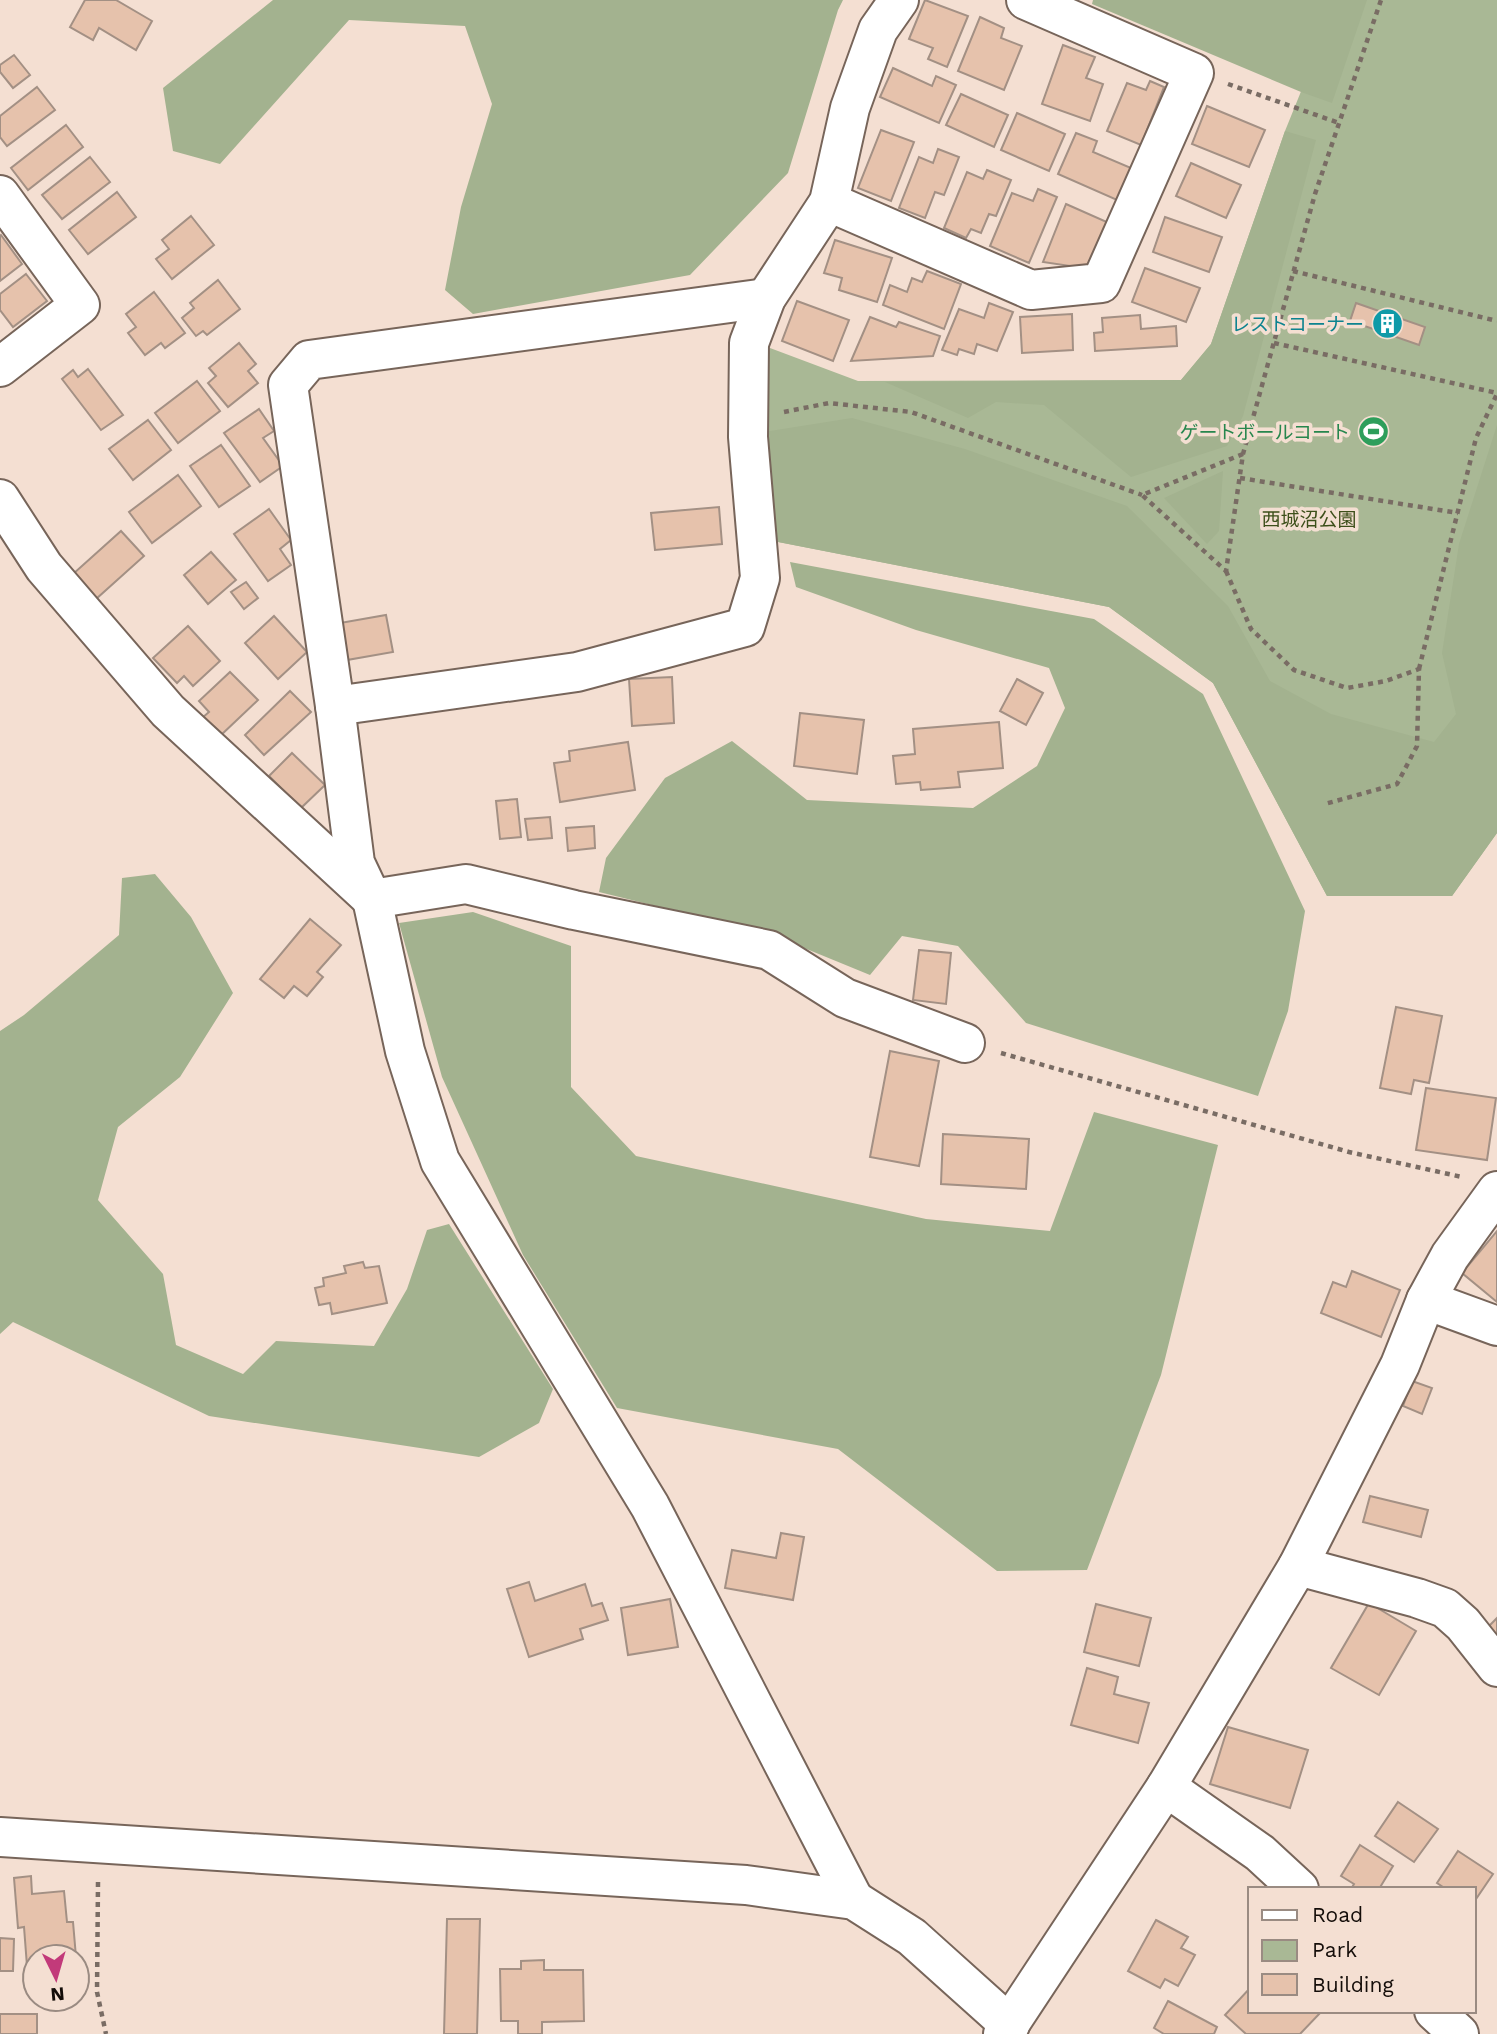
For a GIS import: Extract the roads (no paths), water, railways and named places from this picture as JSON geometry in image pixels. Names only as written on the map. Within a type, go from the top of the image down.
[{"type":"street","points":[[335,706],[577,672],[745,627],[760,578],[748,420],[750,343],[766,298],[830,202],[850,108],[878,30],[898,0]]},
{"type":"street","points":[[830,202],[1031,290],[1101,283],[1194,73],[1026,0]]},
{"type":"street","points":[[0,195],[80,305],[0,367]]},
{"type":"street","points":[[766,298],[309,360],[288,384],[355,863],[372,899],[405,1051],[440,1161],[650,1506],[854,1900]]},
{"type":"street","points":[[0,499],[44,567],[167,711],[372,899]]},
{"type":"street","points":[[372,899],[466,884],[574,910],[769,950],[845,998],[965,1043]]},
{"type":"street","points":[[0,1837],[746,1885],[854,1900],[912,1937],[1007,2029],[1166,1787],[1298,1566],[1400,1365],[1426,1300],[1484,1185]]},
{"type":"street","points":[[1426,1300],[1497,1326]]},
{"type":"street","points":[[1298,1566],[1445,1608],[1463,1624],[1497,1667]]},
{"type":"street","points":[[1166,1787],[1260,1853],[1297,1887]]},
{"type":"street","points":[[1436,2013],[1460,2034]]},
{"type":"place","name":"レストコーナー","points":[[1387,324]]},
{"type":"place","name":"ゲートボールコート","points":[[1373,432]]},
{"type":"park label","name":"西城沼公園","points":[[1309,519]]}]
